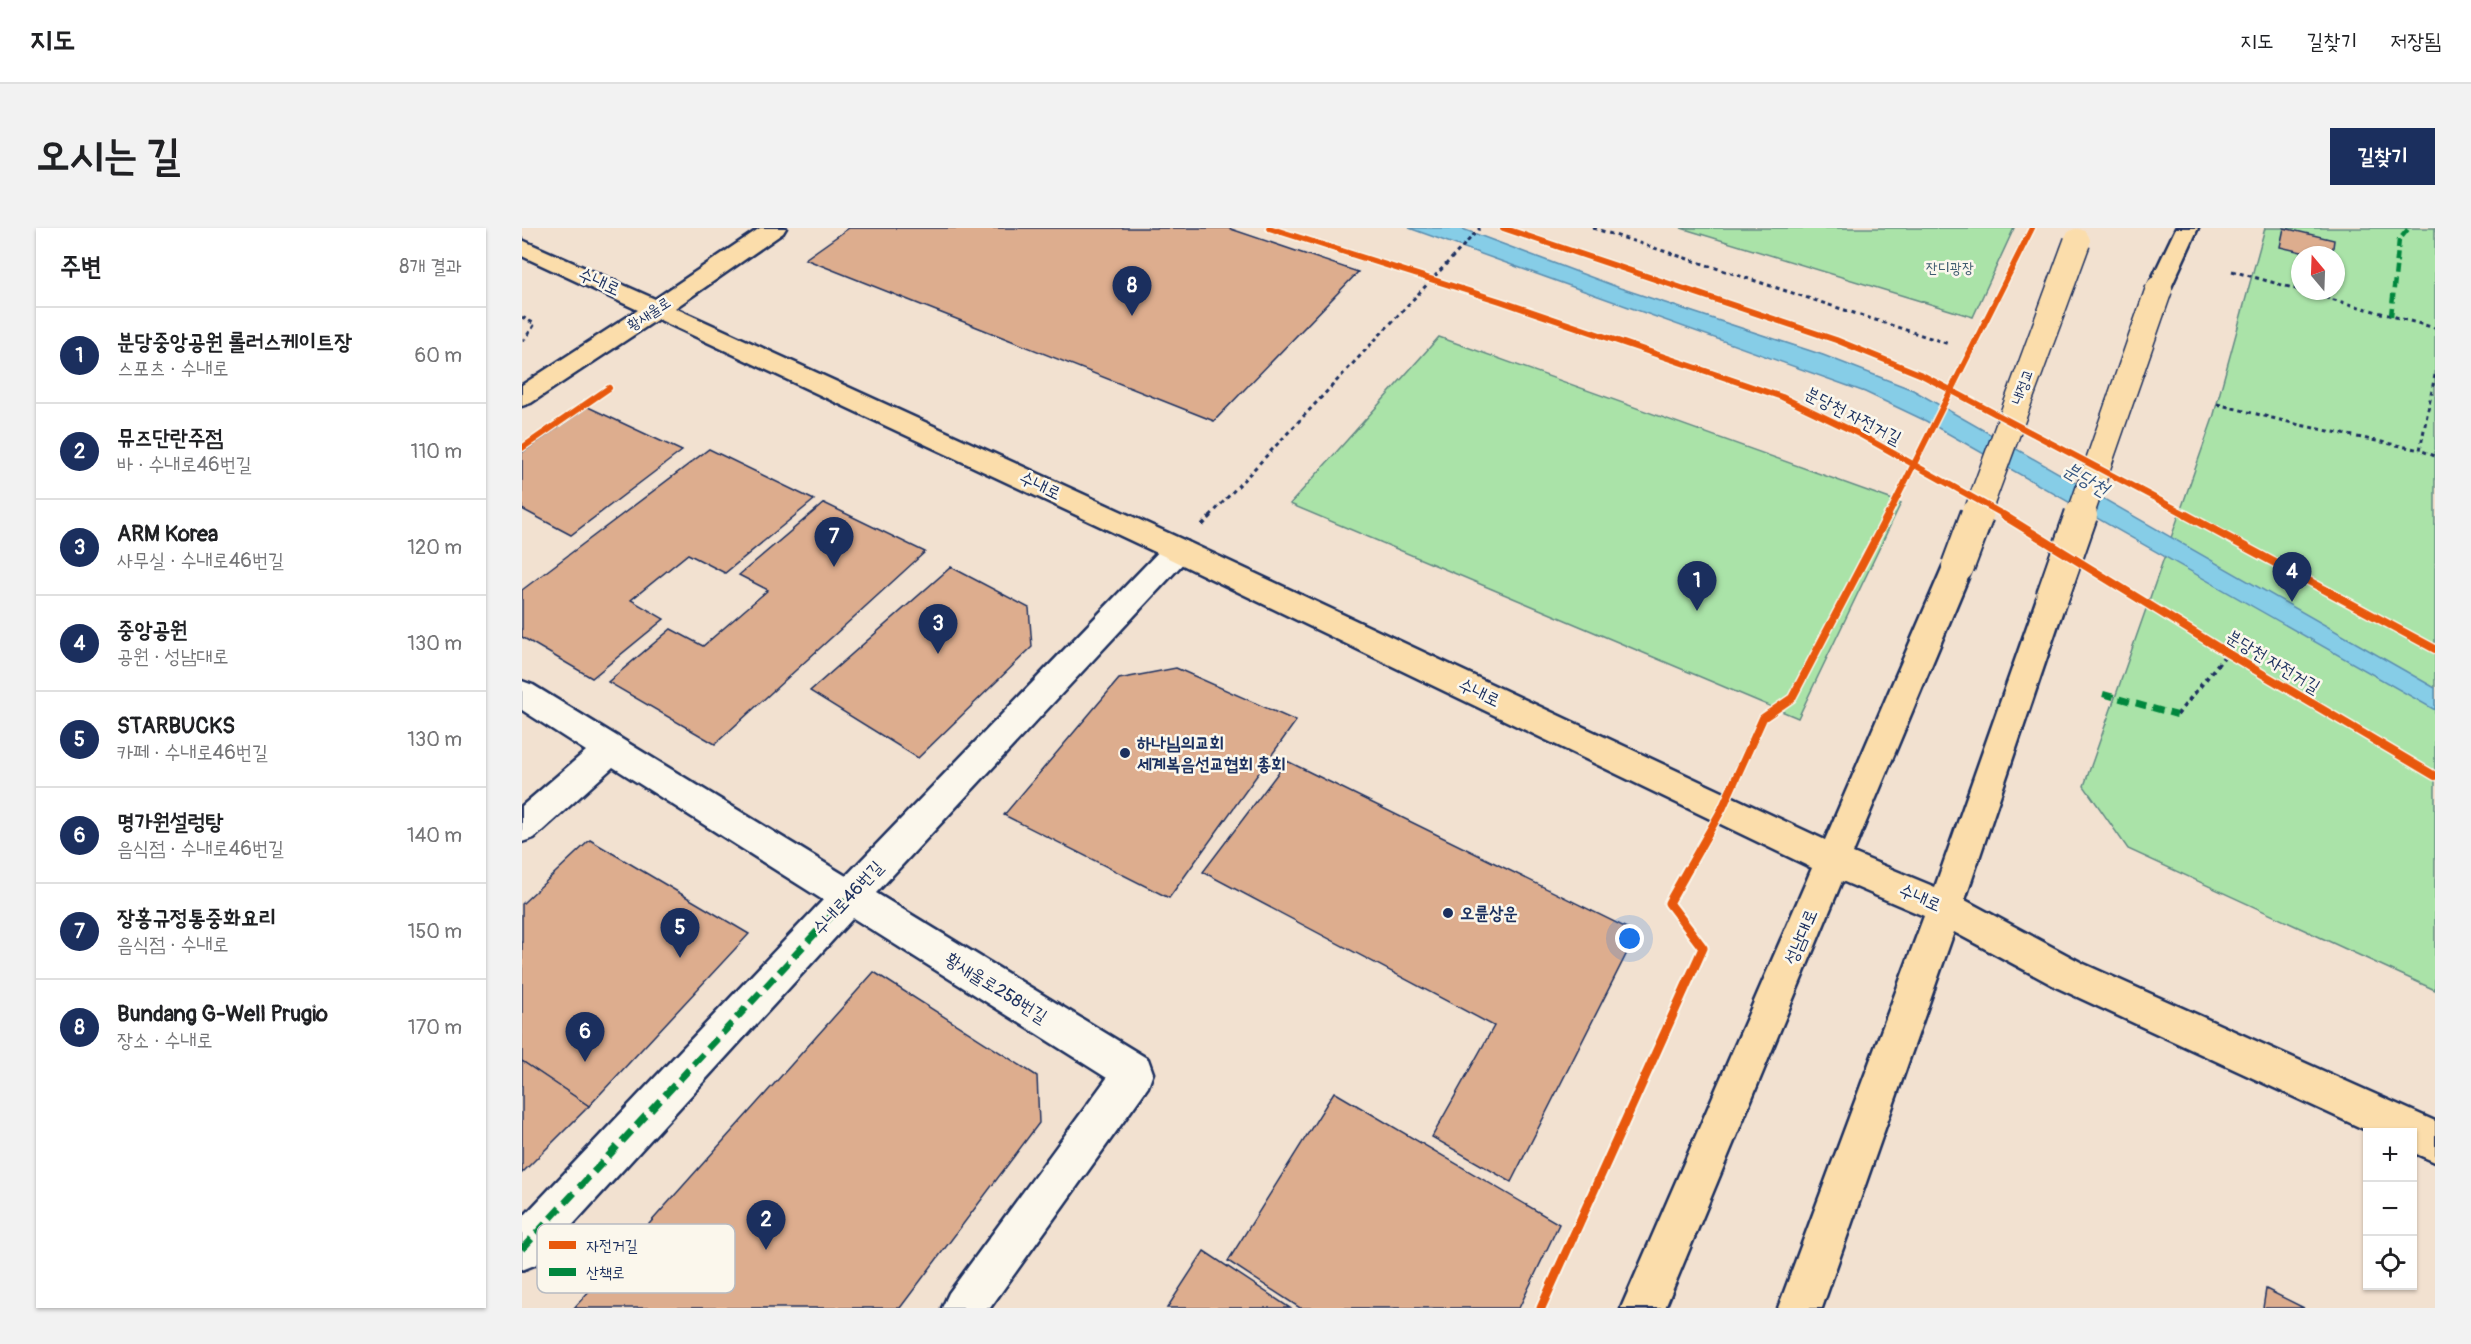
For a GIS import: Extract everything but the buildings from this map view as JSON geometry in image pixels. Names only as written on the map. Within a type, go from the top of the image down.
[{"type":"main road","name":"황새울로","points":[[522,397],[775,228]]},
{"type":"main road","points":[[1800,1308],[1945,908],[2159,289],[2187,228]]},
{"type":"main road","name":"내정교","points":[[1958,566],[2080,235]]},
{"type":"main road","name":"수내로","points":[[522,247],[1178,550],[1834,861],[1945,908],[2071,976],[2435,1142]]},
{"type":"main road","name":"성남대로","points":[[1643,1308],[1958,566]]},
{"type":"street","name":"수내로46번길","points":[[545,1224],[849,897],[1178,550]]},
{"type":"street","name":"황새울로258번길","points":[[522,694],[1134,1073],[964,1308]]},
{"type":"street","points":[[522,827],[611,749]]},
{"type":"street","name":"수내로46번길","points":[[522,1249],[537,1233]]},
{"type":"path","points":[[1178,550],[1417,298],[1480,228]]},
{"type":"path","points":[[1593,228],[1949,344]]},
{"type":"path","points":[[2232,271],[2291,287]]},
{"type":"path","points":[[1422,277],[1444,284]]},
{"type":"path","points":[[2336,300],[2435,328]]},
{"type":"path","points":[[522,317],[535,324],[522,343]]},
{"type":"path","points":[[2420,450],[2435,375]]},
{"type":"path","points":[[522,448],[609,388]]},
{"type":"path","points":[[2217,404],[2300,425],[2420,450],[2435,456]]},
{"type":"path","points":[[2177,715],[2227,653]]},
{"type":"green space","name":"잔디광장","points":[[1681,228],[2014,228],[1973,317]]},
{"type":"green space","points":[[2265,228],[2435,228],[2435,990],[2128,849],[2084,786],[2213,418]]},
{"type":"green space","points":[[1439,337],[1901,503],[1798,718],[1290,504]]},
{"type":"water","points":[[1409,228],[1460,228],[1620,288],[1823,355],[1913,390],[2435,688],[2435,710],[1926,421],[1865,392]]},
{"type":"marked path","points":[[2391,316],[2399,240],[2409,228]]},
{"type":"marked path","points":[[2103,694],[2177,715]]},
{"type":"marked path","points":[[545,1224],[849,897]]},
{"type":"marked path","points":[[522,1249],[537,1233]]},
{"type":"cycle path","name":"분당천 자전거길","points":[[1269,228],[1500,301],[1782,397],[1859,434],[2009,518],[2227,653],[2435,776]]},
{"type":"cycle path","points":[[1503,228],[1836,340],[1922,375],[2337,594],[2435,649]]},
{"type":"cycle path","points":[[1541,1308],[1703,948],[1669,903],[1722,809],[1763,718],[1792,698],[1876,539],[2032,228]]},
{"type":"cycle path","points":[[522,448],[609,388]]},
{"type":"place","name":"Bundang G-Well Prugio","points":[[1132,316]]},
{"type":"place","name":"장홍규정통중화요리","points":[[834,567]]},
{"type":"place","name":"중앙공원","points":[[2292,602]]},
{"type":"place","name":"분당중앙공원 롤러스케이트장","points":[[1697,611]]},
{"type":"place","name":"ARM Korea","points":[[938,654]]},
{"type":"place","name":"하나님의교회 세계복음선교협회 총회","points":[[1125,753]]},
{"type":"place","name":"오륜상운","points":[[1448,913]]},
{"type":"place","name":"STARBUCKS","points":[[680,958]]},
{"type":"place","name":"명가원설렁탕","points":[[585,1062]]},
{"type":"place","name":"뮤즈단란주점","points":[[766,1250]]},
{"type":"water label","name":"분당천","points":[[2086,479]]}]
